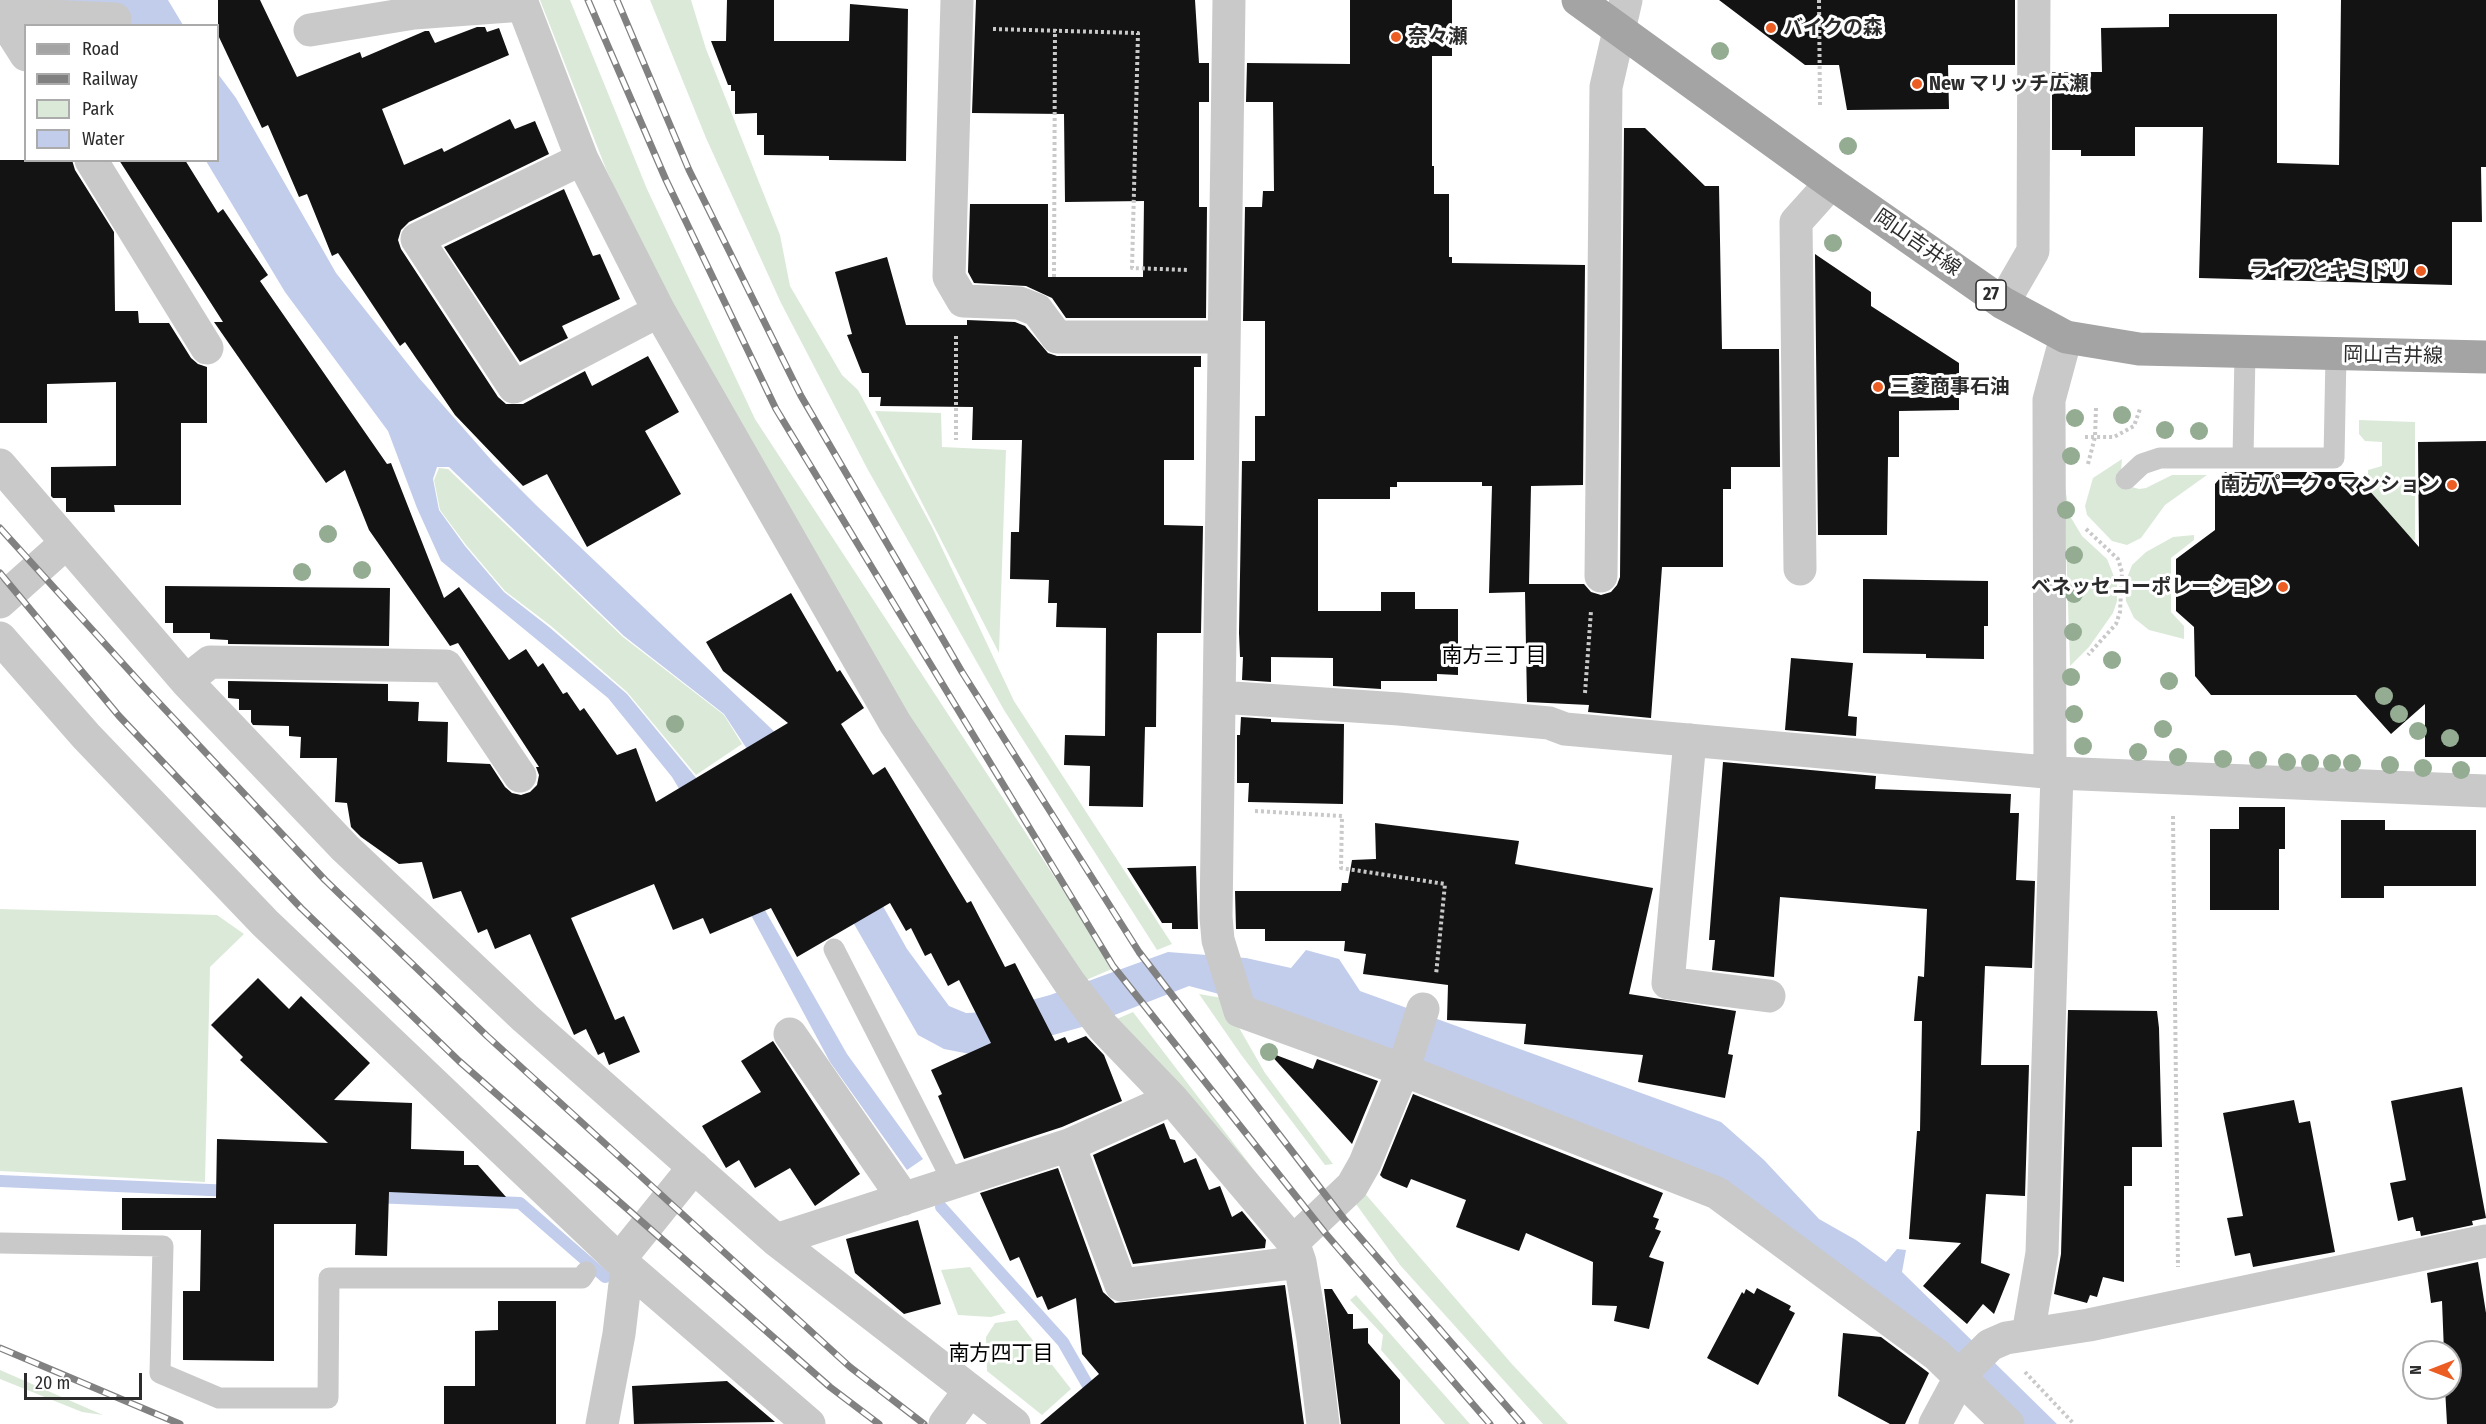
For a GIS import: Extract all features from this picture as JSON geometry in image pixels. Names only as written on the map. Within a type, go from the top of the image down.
[{"type":"main road","name":"岡山吉井線","points":[[1578,0],[1623,15],[1831,183],[2003,303],[2066,338],[2139,349],[2486,357]]},
{"type":"street","points":[[1229,0],[1216,917],[1221,953],[1240,1011],[1404,1066],[1717,1193],[1937,1355],[1961,1375],[2008,1424]]},
{"type":"street","points":[[2003,303],[2033,251],[2034,0]]},
{"type":"street","points":[[310,30],[414,13],[522,2],[582,159],[659,311],[895,723],[1069,982],[1103,1027],[1172,1100],[1296,1252],[1313,1339],[1323,1424]]},
{"type":"street","points":[[0,14],[115,19]]},
{"type":"street","points":[[0,14],[24,52]]},
{"type":"street","points":[[957,14],[949,278],[963,301],[1019,303],[1037,310],[1058,337],[1224,337]]},
{"type":"street","points":[[1601,576],[1606,87],[1623,15]]},
{"type":"street","points":[[582,159],[417,239],[514,387],[659,311]]},
{"type":"street","points":[[92,162],[207,348]]},
{"type":"street","points":[[1800,569],[1796,222],[1831,183]]},
{"type":"street","points":[[2008,1339],[2042,1253],[2054,773],[2049,400],[2066,338]]},
{"type":"street","points":[[0,465],[186,681],[345,848],[525,1018],[776,1240],[1014,1424]]},
{"type":"street","points":[[0,602],[66,543]]},
{"type":"street","points":[[0,638],[86,736],[265,923],[623,1263],[809,1424]]},
{"type":"street","points":[[186,681],[210,662],[446,666],[520,776]]},
{"type":"street","points":[[1219,697],[1399,709],[1549,723],[1565,729],[2054,773],[2486,792]]},
{"type":"street","points":[[1690,740],[1668,983],[1769,996]]},
{"type":"street","points":[[1069,1145],[1121,1285],[1296,1252],[1352,1186],[1365,1163],[1404,1066],[1422,1011]]},
{"type":"street","points":[[790,1034],[904,1199]]},
{"type":"street","points":[[776,1240],[1069,1145],[1172,1100]]},
{"type":"street","points":[[602,1424],[619,1334],[623,1263],[694,1167]]},
{"type":"street","points":[[1935,1424],[1961,1375],[2008,1339],[2178,1307],[2486,1241]]},
{"type":"street","points":[[945,1424],[970,1390]]},
{"type":"lane","points":[[2243,458],[2245,353]]},
{"type":"lane","points":[[2126,479],[2142,464],[2160,458],[2334,458],[2336,355]]},
{"type":"lane","points":[[834,949],[952,1182]]},
{"type":"lane","points":[[0,1243],[163,1246],[160,1373],[219,1398],[328,1398],[329,1278],[582,1278],[586,1272]]},
{"type":"path","points":[[1819,0],[1820,106]]},
{"type":"path","points":[[957,14],[1055,29],[1138,33],[1132,268],[1225,270]]},
{"type":"path","points":[[1048,324],[1054,310],[1055,29]]},
{"type":"path","points":[[957,441],[958,293]]},
{"type":"path","points":[[2086,467],[2091,457],[2095,437],[2096,408]]},
{"type":"path","points":[[2095,437],[2114,437],[2134,426],[2140,409]]},
{"type":"path","points":[[2083,525],[2118,559],[2122,572],[2120,612],[2116,624],[2084,658]]},
{"type":"path","points":[[1582,730],[1593,580],[1601,576]]},
{"type":"path","points":[[2173,778],[2178,1307]]},
{"type":"path","points":[[1218,810],[1342,816],[1341,868],[1445,884],[1433,1003],[1422,1011]]},
{"type":"path","points":[[2008,1339],[2012,1359],[2074,1424]]},
{"type":"green space","points":[[540,0],[570,0],[647,189],[755,419],[1114,968],[1084,981],[904,717],[675,319],[606,169]]},
{"type":"green space","points":[[650,0],[691,0],[706,49],[780,235],[790,286],[842,375],[858,390],[932,527],[1014,701],[1172,944],[1157,950],[1004,710],[868,470],[781,303],[706,138]]},
{"type":"green space","points":[[875,411],[941,413],[942,447],[1006,450],[999,653]]},
{"type":"green space","points":[[2359,420],[2415,422],[2415,540],[2367,532],[2368,470],[2382,466],[2382,442],[2365,441],[2359,434]]},
{"type":"green space","points":[[2122,459],[2121,471],[2132,487],[2139,489],[2146,488],[2172,475],[2207,475],[2165,505],[2141,538],[2127,545],[2112,541],[2087,515],[2085,506],[2093,478]]},
{"type":"green space","points":[[439,468],[448,469],[623,637],[724,715],[742,744],[696,775],[627,692],[551,626],[505,591],[466,545],[440,510],[434,480]]},
{"type":"green space","points":[[2064,482],[2070,516],[2082,536],[2107,559],[2117,584],[2117,601],[2113,613],[2089,647],[2070,666]]},
{"type":"green space","points":[[2194,535],[2194,540],[2171,558],[2171,612],[2184,626],[2184,639],[2149,630],[2134,618],[2126,601],[2125,583],[2132,565],[2146,552],[2173,537]]},
{"type":"green space","points":[[0,909],[217,915],[244,934],[210,967],[205,1182],[0,1171]]},
{"type":"green space","points":[[1199,994],[1222,998],[1265,1073],[1333,1164],[1325,1165],[1242,1056]]},
{"type":"green space","points":[[1133,1012],[1264,1183],[1112,1021]]},
{"type":"green space","points":[[1362,1190],[1511,1363],[1568,1424],[1543,1424],[1400,1265],[1356,1204]]},
{"type":"green space","points":[[970,1267],[1006,1313],[991,1317],[958,1315],[941,1270]]},
{"type":"green space","points":[[1356,1295],[1470,1424],[1445,1424],[1381,1350],[1383,1335],[1350,1300]]},
{"type":"green space","points":[[1017,1320],[1071,1389],[1042,1415],[987,1371],[986,1337],[995,1323]]},
{"type":"green space","points":[[0,1370],[103,1415],[82,1412],[0,1379]]},
{"type":"water","points":[[0,0],[168,0],[182,24],[122,24]]},
{"type":"water","points":[[219,75],[236,98],[336,273],[419,378],[493,462],[537,506],[780,737],[838,826],[907,949],[949,1006],[966,1013],[988,1012],[1050,995],[1168,952],[1246,958],[1291,968],[1306,950],[1339,959],[1360,991],[1721,1122],[1764,1160],[1819,1219],[1856,1240],[1886,1262],[1897,1249],[1906,1250],[1902,1272],[2057,1424],[2016,1424],[1724,1182],[1249,1002],[1189,986],[1089,1025],[996,1051],[970,1054],[944,1049],[918,1035],[797,825],[724,714],[624,636],[449,467],[437,467],[433,479],[439,510],[465,546],[504,592],[627,694],[697,779],[766,912],[847,1054],[923,1159],[907,1170],[830,1062],[716,850],[672,777],[608,698],[441,561],[417,508],[388,431],[285,292],[207,162],[219,162]]},
{"type":"building","points":[[218,0],[260,0],[297,77],[360,52],[362,58],[425,31],[429,31],[435,43],[477,27],[485,27],[487,32],[499,28],[509,55],[382,109],[404,165],[442,148],[444,152],[510,119],[515,129],[535,121],[549,154],[409,222],[401,230],[398,240],[401,249],[498,397],[506,404],[523,404],[585,371],[592,386],[648,356],[679,412],[645,431],[681,494],[587,547],[547,474],[523,486],[455,415],[405,342],[400,346],[338,253],[332,256],[307,194],[299,197],[268,125],[262,128],[219,37]]},
{"type":"building","points":[[727,0],[774,0],[774,41],[849,41],[850,4],[908,9],[906,161],[829,160],[829,156],[764,155],[764,135],[757,135],[757,113],[735,114],[735,91],[731,91],[731,85],[728,85],[711,41],[726,41]]},
{"type":"building","points":[[976,0],[1195,0],[1199,63],[1209,63],[1209,102],[1199,102],[1199,207],[1207,207],[1206,318],[1066,318],[1052,298],[1026,286],[974,283],[968,272],[970,204],[1048,204],[1048,277],[1143,277],[1144,201],[1065,202],[1064,114],[972,113]]},
{"type":"building","points":[[1350,0],[1452,0],[1452,56],[1432,56],[1432,166],[1434,166],[1434,194],[1449,194],[1449,257],[1452,257],[1452,263],[1585,265],[1583,485],[1531,486],[1529,584],[1584,584],[1591,592],[1601,595],[1611,592],[1620,577],[1624,128],[1645,128],[1705,186],[1719,186],[1722,349],[1779,349],[1780,467],[1731,467],[1731,489],[1723,489],[1723,567],[1662,567],[1651,718],[1588,712],[1589,705],[1527,702],[1525,592],[1489,593],[1492,486],[1482,486],[1482,482],[1397,482],[1397,487],[1390,487],[1390,499],[1318,499],[1318,611],[1381,611],[1381,592],[1415,592],[1415,609],[1458,609],[1458,675],[1437,674],[1437,681],[1381,681],[1381,689],[1333,686],[1333,658],[1271,657],[1271,682],[1242,680],[1243,657],[1240,657],[1239,633],[1242,461],[1255,461],[1255,416],[1265,416],[1265,321],[1243,321],[1245,207],[1262,207],[1263,191],[1274,191],[1273,102],[1246,102],[1247,63],[1350,64]]},
{"type":"building","points":[[1719,0],[2015,0],[2015,65],[1948,65],[1949,109],[1847,110],[1839,65],[1805,65]]},
{"type":"building","points":[[2341,0],[2486,0],[2486,167],[2481,167],[2482,222],[2452,222],[2452,285],[2199,278],[2203,127],[2135,127],[2135,156],[2081,156],[2081,150],[2052,150],[2052,72],[2102,72],[2101,28],[2169,27],[2169,14],[2277,14],[2277,163],[2339,165]]},
{"type":"building","points":[[0,160],[73,162],[75,170],[114,232],[115,311],[138,311],[139,323],[169,323],[191,358],[207,367],[207,423],[181,423],[181,505],[114,505],[115,512],[66,512],[66,498],[51,496],[51,467],[116,466],[116,382],[47,384],[47,423],[0,423]]},
{"type":"building","points":[[120,162],[186,162],[218,213],[223,209],[268,275],[260,281],[387,464],[391,463],[444,598],[459,587],[509,660],[526,649],[538,667],[543,663],[563,694],[567,692],[580,711],[584,708],[617,755],[636,748],[656,802],[788,723],[723,671],[706,642],[791,593],[837,672],[840,670],[864,708],[841,724],[873,775],[885,767],[967,903],[971,901],[1005,967],[1015,963],[1055,1041],[1065,1037],[1068,1043],[1086,1036],[1104,1055],[1122,1101],[1062,1127],[964,1159],[938,1096],[942,1094],[931,1070],[991,1043],[959,980],[948,986],[931,953],[925,956],[911,928],[906,931],[890,903],[797,957],[771,908],[710,934],[703,918],[673,930],[654,884],[571,918],[615,1020],[624,1016],[640,1052],[609,1065],[604,1052],[598,1055],[586,1029],[574,1035],[530,934],[495,949],[487,929],[478,933],[461,891],[433,899],[422,862],[399,864],[361,837],[351,827],[347,803],[335,802],[337,758],[300,758],[301,737],[289,736],[289,726],[253,725],[251,710],[239,710],[239,699],[228,698],[228,681],[388,684],[388,701],[419,702],[418,721],[448,722],[447,762],[490,764],[505,787],[512,793],[521,795],[530,792],[537,785],[539,775],[536,767],[539,767],[458,643],[450,646],[369,530],[345,470],[326,483],[214,322],[223,322]]},
{"type":"building","points":[[564,189],[593,256],[600,254],[620,299],[562,326],[568,338],[520,362],[444,247]]},
{"type":"building","points":[[1815,254],[1871,292],[1871,306],[1959,363],[1959,410],[1899,411],[1899,457],[1888,457],[1887,535],[1818,535]]},
{"type":"building","points":[[887,257],[906,325],[967,325],[967,320],[1015,322],[1025,326],[1048,353],[1057,356],[1201,356],[1201,367],[1194,367],[1194,460],[1164,460],[1164,525],[1203,526],[1201,633],[1157,633],[1156,727],[1145,727],[1143,807],[1089,806],[1090,766],[1064,765],[1065,735],[1105,736],[1106,628],[1056,627],[1057,603],[1048,603],[1049,580],[1010,579],[1011,532],[1019,532],[1022,440],[972,440],[973,407],[880,406],[881,397],[869,397],[869,373],[862,373],[847,335],[852,334],[835,272]]},
{"type":"building","points":[[2486,441],[2486,757],[2425,757],[2425,704],[2391,734],[2356,695],[2211,695],[2195,676],[2194,627],[2176,611],[2176,559],[2215,530],[2215,484],[2225,472],[2353,472],[2419,547],[2418,442]]},
{"type":"building","points":[[1863,579],[1988,581],[1988,626],[1984,626],[1984,659],[1926,658],[1926,654],[1863,653]]},
{"type":"building","points":[[165,586],[390,588],[389,646],[228,644],[228,640],[210,639],[210,633],[173,633],[173,623],[165,623]]},
{"type":"building","points":[[1791,658],[1853,663],[1848,716],[1857,717],[1856,736],[1785,730]]},
{"type":"building","points":[[1241,717],[1271,719],[1271,722],[1344,724],[1343,804],[1248,802],[1249,783],[1237,783],[1237,735],[1240,735]]},
{"type":"building","points":[[1723,762],[1876,776],[1875,789],[2011,794],[2010,813],[2019,813],[2016,880],[2035,881],[2032,968],[1985,966],[1981,1065],[2029,1065],[2025,1196],[1986,1194],[1981,1263],[2010,1274],[1994,1314],[1983,1304],[1967,1324],[1923,1286],[1961,1243],[1909,1239],[1917,1131],[1920,1131],[1922,1021],[1914,1021],[1918,976],[1924,977],[1927,909],[1780,897],[1774,977],[1712,970],[1715,940],[1709,940]]},
{"type":"building","points":[[2239,807],[2285,807],[2285,849],[2279,849],[2279,910],[2210,910],[2210,829],[2239,829]]},
{"type":"building","points":[[2341,820],[2385,820],[2385,830],[2476,830],[2476,886],[2384,886],[2384,898],[2341,898]]},
{"type":"building","points":[[1375,823],[1519,841],[1515,864],[1653,888],[1629,994],[1736,1011],[1728,1054],[1733,1055],[1725,1098],[1638,1082],[1643,1055],[1524,1044],[1526,1024],[1447,1020],[1448,985],[1363,974],[1366,954],[1344,951],[1345,941],[1265,941],[1265,929],[1236,929],[1235,891],[1341,891],[1342,883],[1348,883],[1352,860],[1376,859]]},
{"type":"building","points":[[1196,866],[1198,929],[1172,929],[1172,923],[1162,923],[1127,868]]},
{"type":"building","points":[[258,978],[289,1009],[301,996],[370,1063],[334,1100],[412,1103],[411,1149],[464,1151],[464,1165],[478,1165],[506,1197],[389,1192],[387,1256],[355,1255],[356,1224],[274,1224],[274,1361],[183,1360],[183,1291],[200,1291],[201,1230],[122,1230],[122,1198],[216,1198],[217,1139],[328,1143],[240,1060],[243,1057],[211,1025]]},
{"type":"building","points":[[2068,1010],[2157,1011],[2159,1028],[2162,1147],[2132,1147],[2132,1186],[2124,1186],[2124,1282],[2103,1277],[2097,1297],[2090,1295],[2087,1303],[2054,1294],[2061,1254]]},
{"type":"building","points":[[773,1041],[860,1174],[815,1206],[790,1168],[755,1188],[739,1160],[726,1168],[702,1126],[761,1092],[741,1061]]},
{"type":"building","points":[[1268,1052],[1313,1069],[1317,1059],[1378,1081],[1352,1144]]},
{"type":"building","points":[[2462,1087],[2486,1218],[2472,1221],[2473,1225],[2421,1236],[2420,1231],[2416,1231],[2413,1217],[2398,1221],[2390,1183],[2406,1180],[2391,1101]]},
{"type":"building","points":[[1413,1094],[1663,1193],[1653,1217],[1659,1219],[1655,1229],[1661,1231],[1649,1257],[1664,1262],[1649,1329],[1614,1321],[1617,1306],[1592,1305],[1593,1262],[1526,1233],[1519,1251],[1456,1227],[1466,1200],[1411,1179],[1407,1188],[1383,1178],[1380,1175]]},
{"type":"building","points":[[2294,1100],[2299,1123],[2310,1121],[2335,1252],[2253,1267],[2250,1253],[2235,1256],[2227,1218],[2243,1216],[2223,1113]]},
{"type":"building","points":[[1164,1123],[1170,1139],[1175,1140],[1184,1163],[1196,1158],[1209,1190],[1220,1186],[1232,1217],[1242,1211],[1266,1240],[1265,1248],[1133,1264],[1093,1155]]},
{"type":"building","points":[[1058,1168],[1103,1292],[1115,1303],[1285,1285],[1304,1424],[1040,1424],[1099,1374],[1082,1354],[1076,1298],[1048,1310],[1042,1296],[1037,1298],[1019,1257],[1010,1261],[980,1193]]},
{"type":"building","points":[[918,1220],[941,1304],[904,1314],[855,1273],[846,1239]]},
{"type":"building","points":[[2478,1262],[2486,1313],[2486,1424],[2447,1424],[2446,1400],[2462,1400],[2462,1340],[2444,1340],[2442,1301],[2431,1303],[2427,1273]]},
{"type":"building","points":[[1757,1288],[1791,1306],[1789,1310],[1795,1313],[1758,1385],[1707,1358],[1742,1292],[1744,1294],[1746,1289],[1754,1294]]},
{"type":"building","points":[[1324,1289],[1332,1289],[1348,1314],[1353,1314],[1353,1329],[1368,1328],[1368,1343],[1400,1380],[1400,1424],[1341,1424]]},
{"type":"building","points":[[498,1301],[556,1301],[556,1424],[444,1424],[444,1386],[475,1386],[475,1331],[498,1330]]},
{"type":"building","points":[[1843,1333],[1881,1337],[1929,1373],[1905,1424],[1890,1424],[1838,1396]]},
{"type":"building","points":[[727,1381],[775,1422],[634,1424],[632,1386]]},
{"type":"waterway","points":[[0,1181],[233,1191]]},
{"type":"waterway","points":[[373,1197],[520,1203],[605,1277]]},
{"type":"waterway","points":[[941,1207],[1063,1342],[1110,1424]]},
{"type":"railway","points":[[588,0],[666,180],[776,409],[1113,966],[1326,1234],[1490,1424]]},
{"type":"railway","points":[[617,0],[689,170],[801,396],[962,672],[1139,952],[1344,1219],[1522,1424]]},
{"type":"railway","points":[[0,528],[145,688],[325,880],[487,1036],[850,1367],[924,1424]]},
{"type":"railway","points":[[0,573],[119,716],[301,908],[459,1061],[830,1387],[879,1424]]},
{"type":"railway","points":[[0,1348],[180,1424]]},
{"type":"place","name":"バイクの森","points":[[1771,28]]},
{"type":"place","name":"奈々瀬","points":[[1396,37]]},
{"type":"place","name":"New マリッチ広瀬","points":[[1917,84]]},
{"type":"place","name":"ライフとキミドリ","points":[[2421,271]]},
{"type":"place","name":"三菱商事石油","points":[[1878,387]]},
{"type":"place","name":"南方パーク・マンション","points":[[2452,485]]},
{"type":"place","name":"ベネッセコーポレーション","points":[[2283,587]]},
{"type":"district","name":"南方三丁目","points":[[1494,656]]},
{"type":"district","name":"南方四丁目","points":[[1001,1354]]}]
